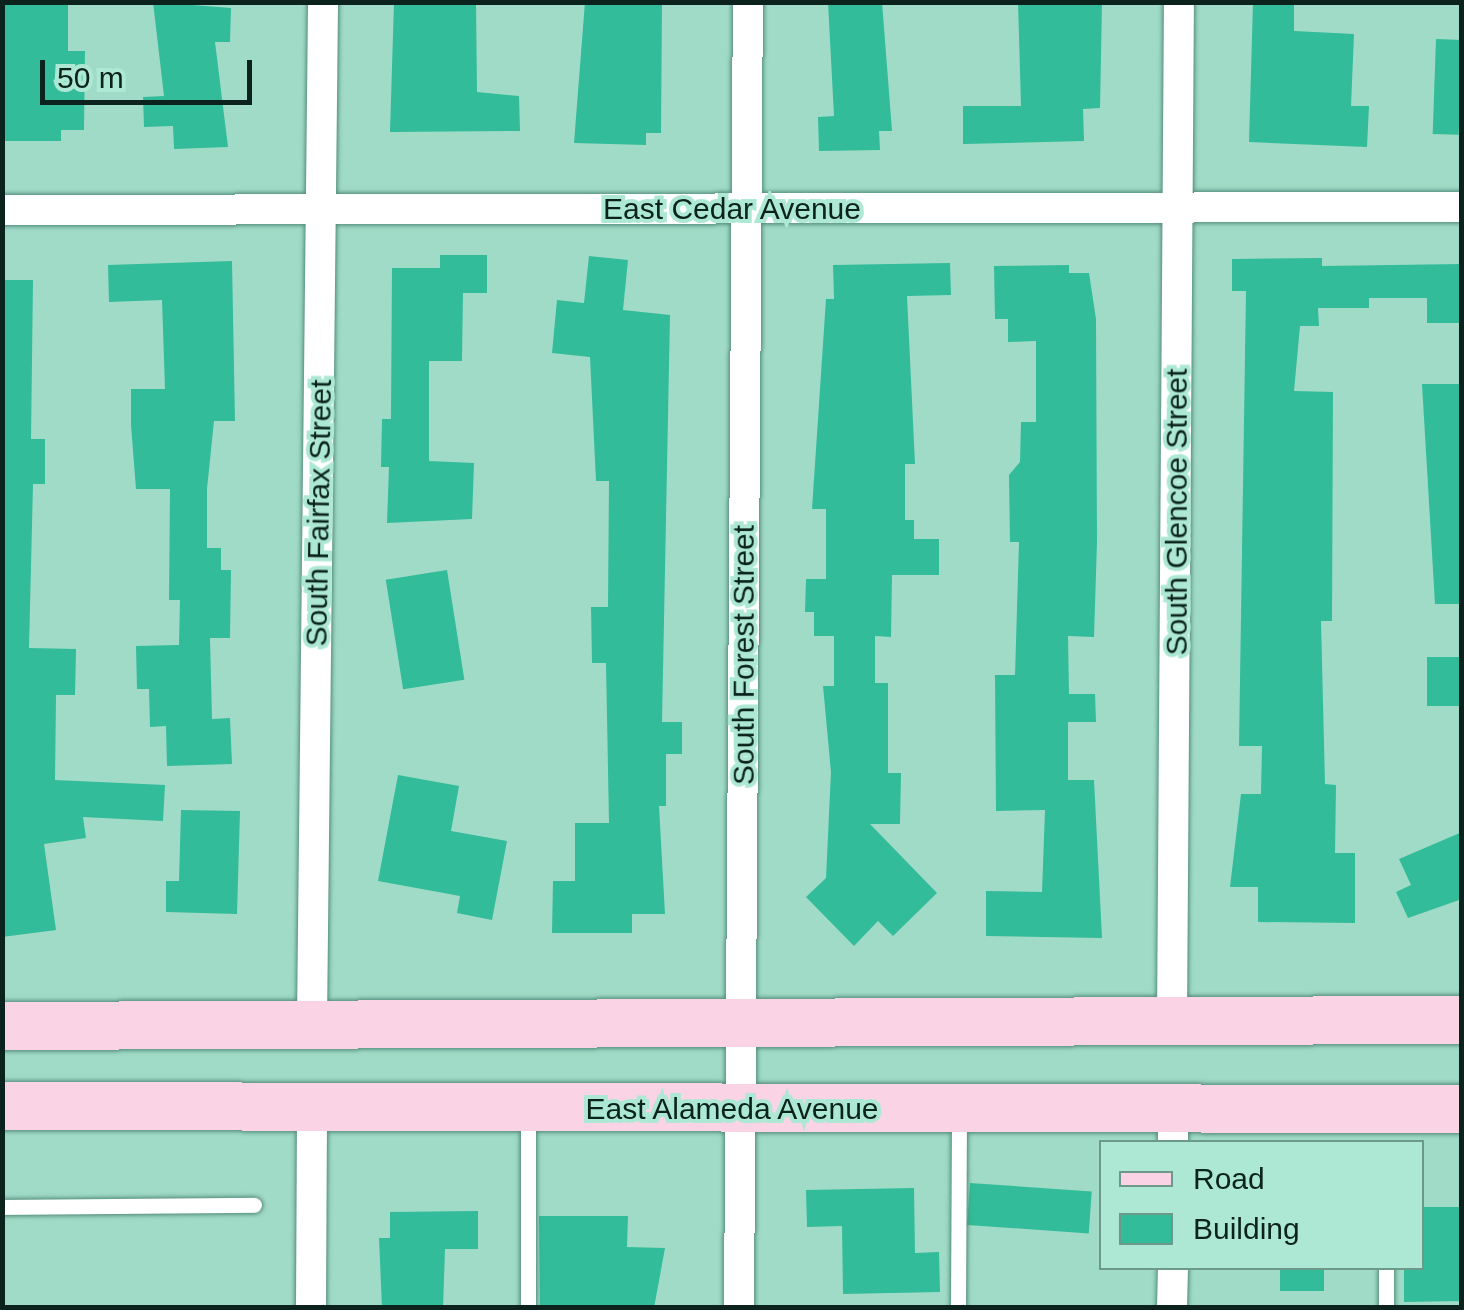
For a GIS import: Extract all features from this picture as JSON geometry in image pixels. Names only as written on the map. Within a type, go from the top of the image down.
[{"type":"main road","points":[[2,1026],[1462,1020]]},
{"type":"main road","name":"East Alameda Avenue","points":[[2,1106],[958,1111],[1173,1126],[1386,1117],[1462,1109]]},
{"type":"street","name":"South Fairfax Street","points":[[312,1022],[323,2]]},
{"type":"street","name":"South Forest Street","points":[[739,1308],[748,2]]},
{"type":"street","name":"South Glencoe Street","points":[[1172,1021],[1179,2]]},
{"type":"street","name":"East Cedar Avenue","points":[[2,210],[1462,208]]},
{"type":"street","points":[[310,1308],[312,1108]]},
{"type":"street","points":[[1172,1308],[1173,1270]]},
{"type":"lane","points":[[528,1108],[528,1308]]},
{"type":"lane","points":[[958,1111],[958,1308]]},
{"type":"lane","points":[[2,1207],[254,1205]]},
{"type":"lane","points":[[1386,1270],[1386,1308]]},
{"type":"building","points":[[2,2],[68,2],[68,51],[85,51],[84,130],[61,130],[61,141],[2,141]]},
{"type":"building","points":[[153,2],[231,8],[230,42],[215,42],[228,147],[174,149],[173,126],[144,127],[143,97],[164,96]]},
{"type":"building","points":[[394,2],[476,2],[477,92],[519,96],[520,131],[390,132]]},
{"type":"building","points":[[585,2],[662,2],[661,133],[646,133],[646,145],[574,143]]},
{"type":"building","points":[[828,2],[882,2],[892,131],[879,131],[880,150],[819,151],[818,117],[834,116]]},
{"type":"building","points":[[1018,2],[1102,2],[1100,108],[1083,109],[1084,141],[963,144],[963,106],[1021,106]]},
{"type":"building","points":[[1253,2],[1294,2],[1294,31],[1354,34],[1351,106],[1369,106],[1367,147],[1249,142]]},
{"type":"building","points":[[1436,39],[1462,40],[1459,135],[1433,134]]},
{"type":"building","points":[[440,255],[487,255],[487,293],[463,293],[462,361],[429,361],[429,461],[474,463],[472,519],[387,523],[389,467],[381,467],[382,419],[391,419],[392,268],[440,268]]},
{"type":"building","points":[[589,256],[628,260],[623,310],[670,315],[662,722],[682,722],[682,754],[666,754],[666,806],[659,806],[665,914],[632,914],[632,933],[552,933],[553,881],[575,881],[575,823],[609,823],[606,663],[592,663],[591,607],[608,607],[609,481],[596,481],[590,357],[552,353],[557,300],[584,303]]},
{"type":"building","points":[[1322,258],[1322,266],[1462,264],[1462,323],[1427,323],[1427,298],[1369,298],[1369,308],[1318,308],[1319,326],[1300,326],[1294,391],[1333,392],[1332,621],[1321,621],[1325,784],[1336,785],[1335,853],[1355,853],[1355,923],[1258,922],[1258,887],[1230,887],[1241,794],[1261,794],[1262,746],[1239,746],[1246,291],[1232,291],[1232,259]]},
{"type":"building","points":[[232,261],[235,421],[214,421],[207,489],[207,548],[221,548],[221,570],[231,570],[230,638],[210,638],[212,719],[230,718],[232,764],[167,766],[166,726],[150,727],[149,689],[137,689],[136,646],[179,645],[180,600],[169,600],[170,489],[136,489],[131,425],[131,389],[165,389],[162,300],[109,302],[108,265]]},
{"type":"building","points":[[950,263],[951,295],[907,296],[915,464],[905,464],[905,520],[914,520],[914,539],[939,539],[939,575],[892,575],[891,637],[875,636],[875,683],[888,683],[888,773],[901,773],[900,824],[870,824],[937,893],[893,936],[878,921],[854,946],[806,897],[826,878],[831,772],[823,686],[834,686],[834,636],[814,636],[814,612],[805,612],[806,579],[826,579],[826,509],[812,509],[826,299],[834,299],[833,265]]},
{"type":"building","points":[[1069,265],[1069,273],[1089,273],[1096,319],[1097,542],[1094,637],[1068,636],[1069,694],[1095,694],[1096,722],[1068,722],[1068,780],[1094,780],[1102,938],[986,936],[986,891],[1042,892],[1045,810],[996,811],[995,675],[1015,675],[1019,542],[1010,542],[1009,475],[1020,462],[1021,422],[1036,422],[1036,341],[1008,342],[1008,319],[995,319],[994,266]]},
{"type":"building","points":[[2,280],[33,280],[31,439],[45,439],[45,484],[33,484],[29,648],[76,649],[75,695],[56,695],[55,780],[165,785],[163,821],[83,817],[86,838],[44,844],[56,930],[2,937]]},
{"type":"building","points":[[1422,384],[1462,384],[1462,604],[1435,604]]},
{"type":"building","points":[[447,570],[464,680],[403,689],[386,580]]},
{"type":"building","points":[[1427,657],[1462,657],[1462,706],[1427,706]]},
{"type":"building","points":[[398,775],[459,786],[451,831],[507,841],[492,920],[457,913],[460,896],[378,881]]},
{"type":"building","points":[[181,810],[240,811],[237,914],[166,912],[166,881],[179,881]]},
{"type":"building","points":[[1462,832],[1462,899],[1408,918],[1396,892],[1411,885],[1399,859]]},
{"type":"building","points":[[970,1183],[1092,1192],[1089,1233],[967,1225]]},
{"type":"building","points":[[914,1188],[915,1253],[939,1252],[940,1292],[843,1294],[842,1226],[807,1227],[806,1190]]},
{"type":"building","points":[[1424,1207],[1462,1207],[1462,1301],[1404,1302],[1404,1270],[1424,1270]]},
{"type":"building","points":[[478,1211],[478,1249],[445,1249],[443,1308],[382,1308],[379,1238],[390,1238],[390,1212]]},
{"type":"building","points":[[539,1216],[628,1216],[627,1247],[665,1248],[654,1308],[540,1308]]},
{"type":"building","points":[[1280,1270],[1324,1270],[1324,1291],[1280,1291]]}]
